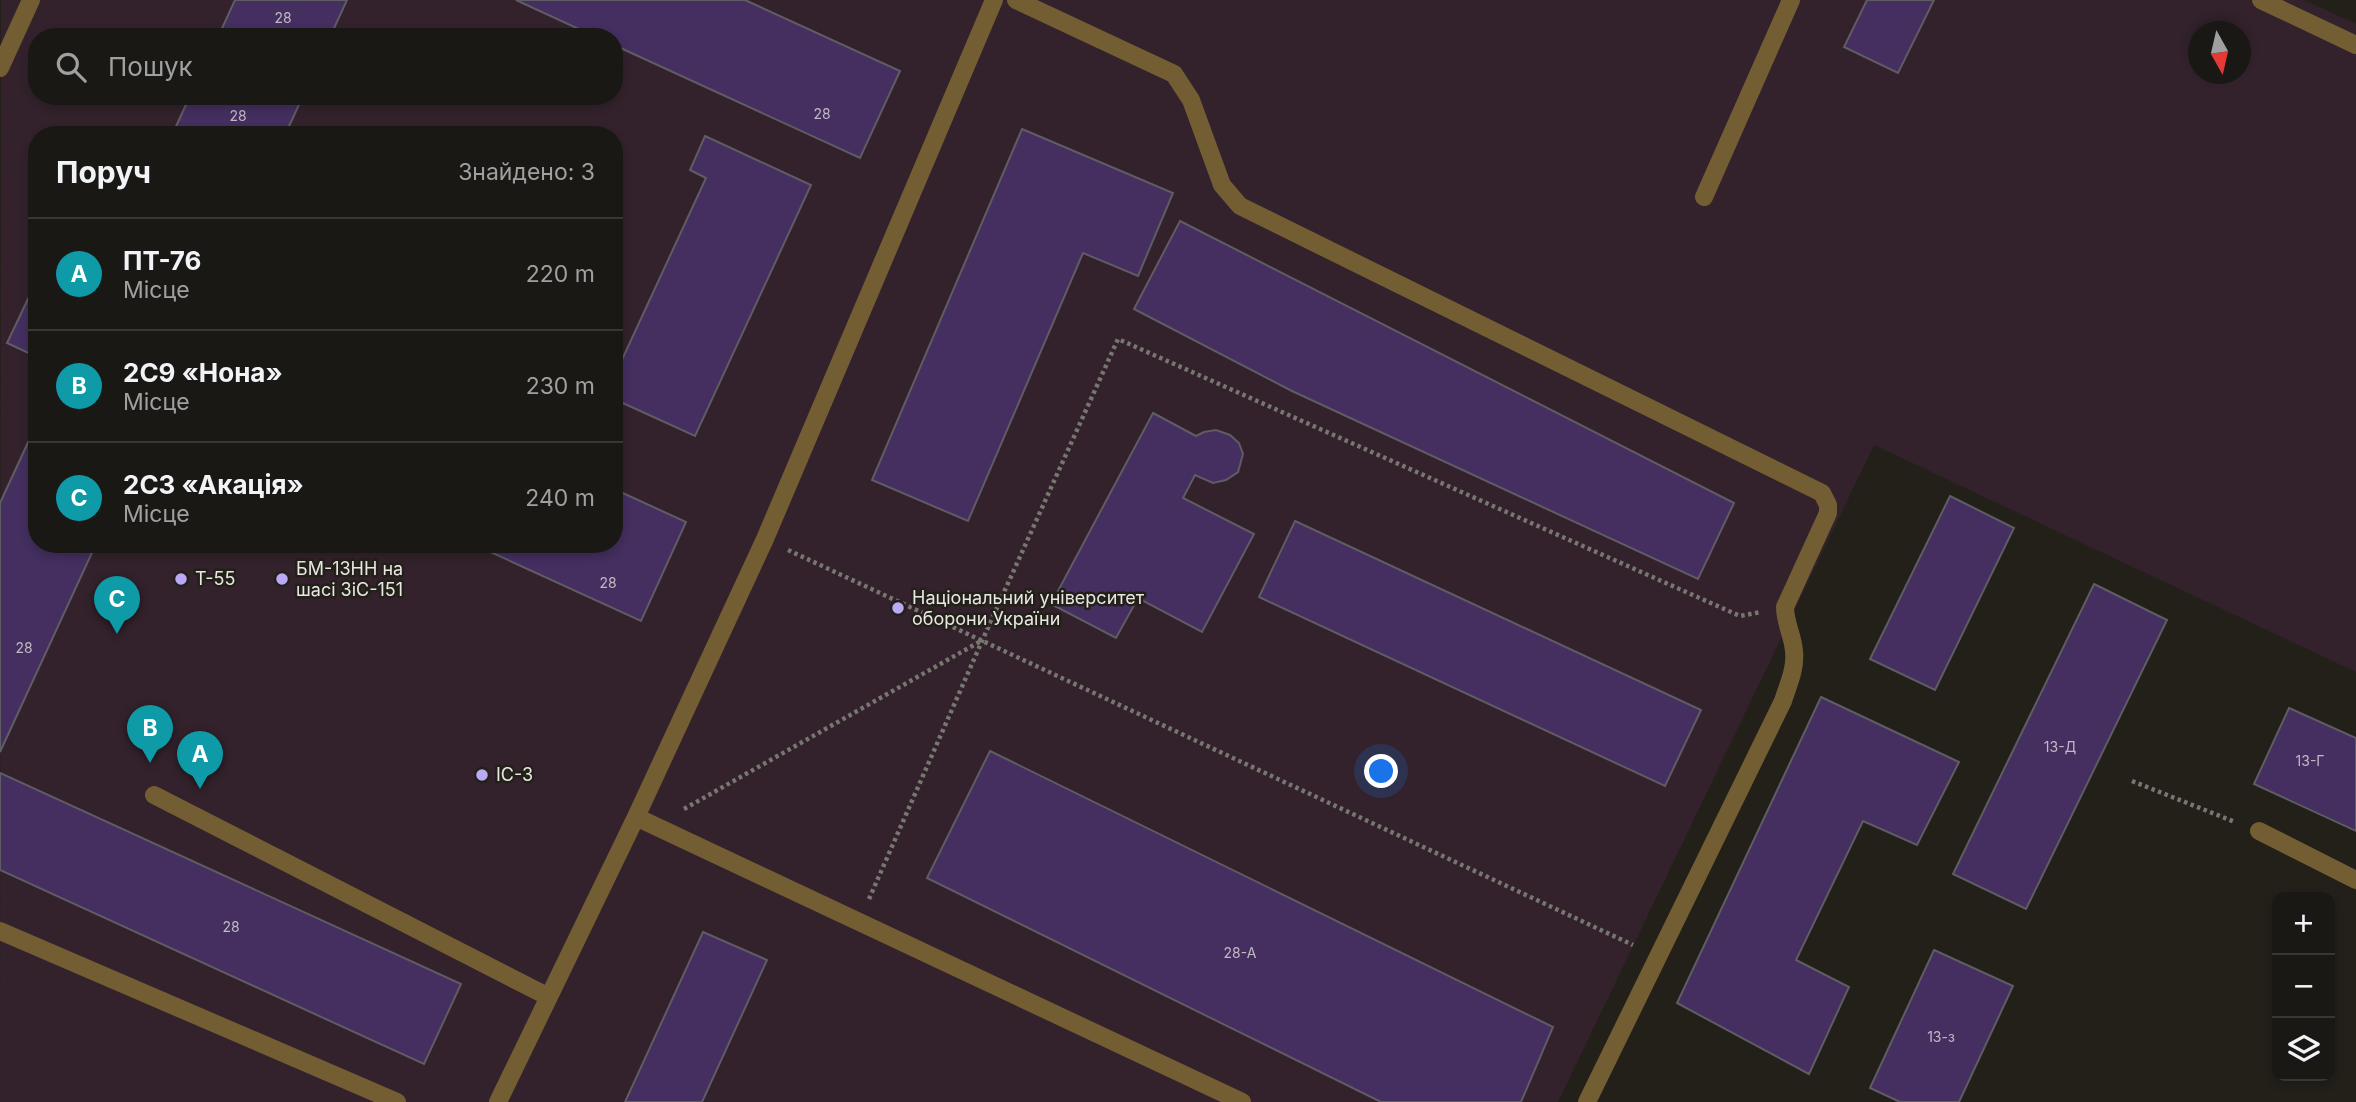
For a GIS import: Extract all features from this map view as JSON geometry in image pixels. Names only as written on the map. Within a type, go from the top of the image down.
[{"type":"lane","points":[[0,68],[31,0]]},
{"type":"lane","points":[[498,1102],[636,817],[765,540],[994,0]]},
{"type":"lane","points":[[1016,0],[1174,74],[1191,100],[1222,185],[1240,206],[1822,493],[1828,505],[1828,513],[1785,607],[1785,618],[1794,650],[1793,672],[1783,701],[1587,1102]]},
{"type":"lane","points":[[1704,197],[1791,0]]},
{"type":"lane","points":[[2261,0],[2356,45]]},
{"type":"lane","points":[[154,795],[549,997]]},
{"type":"lane","points":[[636,817],[1242,1102]]},
{"type":"lane","points":[[2259,831],[2356,880]]},
{"type":"lane","points":[[0,931],[397,1102]]},
{"type":"path","points":[[859,922],[1118,339],[1740,616],[1785,607]]},
{"type":"path","points":[[765,540],[1658,957]]},
{"type":"path","points":[[655,826],[982,641]]},
{"type":"path","points":[[2132,781],[2259,831]]},
{"type":"shaded area","name":"Національний університет оборони України","points":[[1,0],[2304,0],[2356,24],[2356,672],[1874,445],[1558,1102],[0,1102]]},
{"type":"building","points":[[235,0],[347,0],[334,28],[222,28]]},
{"type":"building","points":[[516,0],[745,0],[900,71],[860,158],[623,49],[623,28],[577,28]]},
{"type":"building","points":[[1867,0],[1934,0],[1898,73],[1844,47]]},
{"type":"building","points":[[186,105],[299,105],[289,126],[176,126]]},
{"type":"building","points":[[1022,129],[1173,193],[1138,276],[1083,253],[968,521],[872,480]]},
{"type":"building","points":[[705,136],[811,185],[695,436],[623,403],[623,358],[706,178],[690,170]]},
{"type":"building","points":[[1180,221],[1734,503],[1698,579],[1292,391],[1134,309]]},
{"type":"building","points":[[28,299],[28,353],[7,343]]},
{"type":"building","points":[[1153,413],[1196,436],[1216,430],[1230,435],[1239,443],[1243,454],[1238,472],[1226,480],[1213,483],[1195,475],[1183,498],[1254,534],[1202,632],[1138,598],[1116,638],[1051,604]]},
{"type":"building","points":[[28,442],[28,553],[92,553],[0,752],[0,503]]},
{"type":"building","points":[[623,493],[686,522],[641,621],[493,553],[623,553]]},
{"type":"building","points":[[1950,496],[2014,528],[1935,690],[1870,659]]},
{"type":"building","points":[[1295,521],[1701,710],[1665,786],[1259,597]]},
{"type":"building","points":[[2094,584],[2167,620],[2026,909],[1953,874]]},
{"type":"building","points":[[1821,697],[1959,762],[1917,845],[1863,821],[1796,960],[1849,987],[1809,1074],[1677,1003]]},
{"type":"building","points":[[2289,708],[2356,738],[2356,831],[2254,784]]},
{"type":"building","points":[[990,751],[1553,1027],[1521,1102],[1381,1102],[927,878]]},
{"type":"building","points":[[0,773],[461,984],[424,1064],[0,870]]},
{"type":"building","points":[[703,932],[767,960],[702,1102],[625,1102]]},
{"type":"building","points":[[1934,950],[2013,986],[1959,1102],[1900,1102],[1870,1088]]},
{"type":"place","name":"Т-55","points":[[181,579]]},
{"type":"place","name":"БМ-13НН на шасі ЗіС-151","points":[[282,579]]},
{"type":"place","name":"Національний університет оборони України","points":[[898,608]]},
{"type":"place","name":"2С3 «Акація»","points":[[117,634]]},
{"type":"place","name":"2С9 «Нона»","points":[[150,763]]},
{"type":"place","name":"ІС-3","points":[[482,775]]},
{"type":"place","name":"ПТ-76","points":[[200,789]]}]
